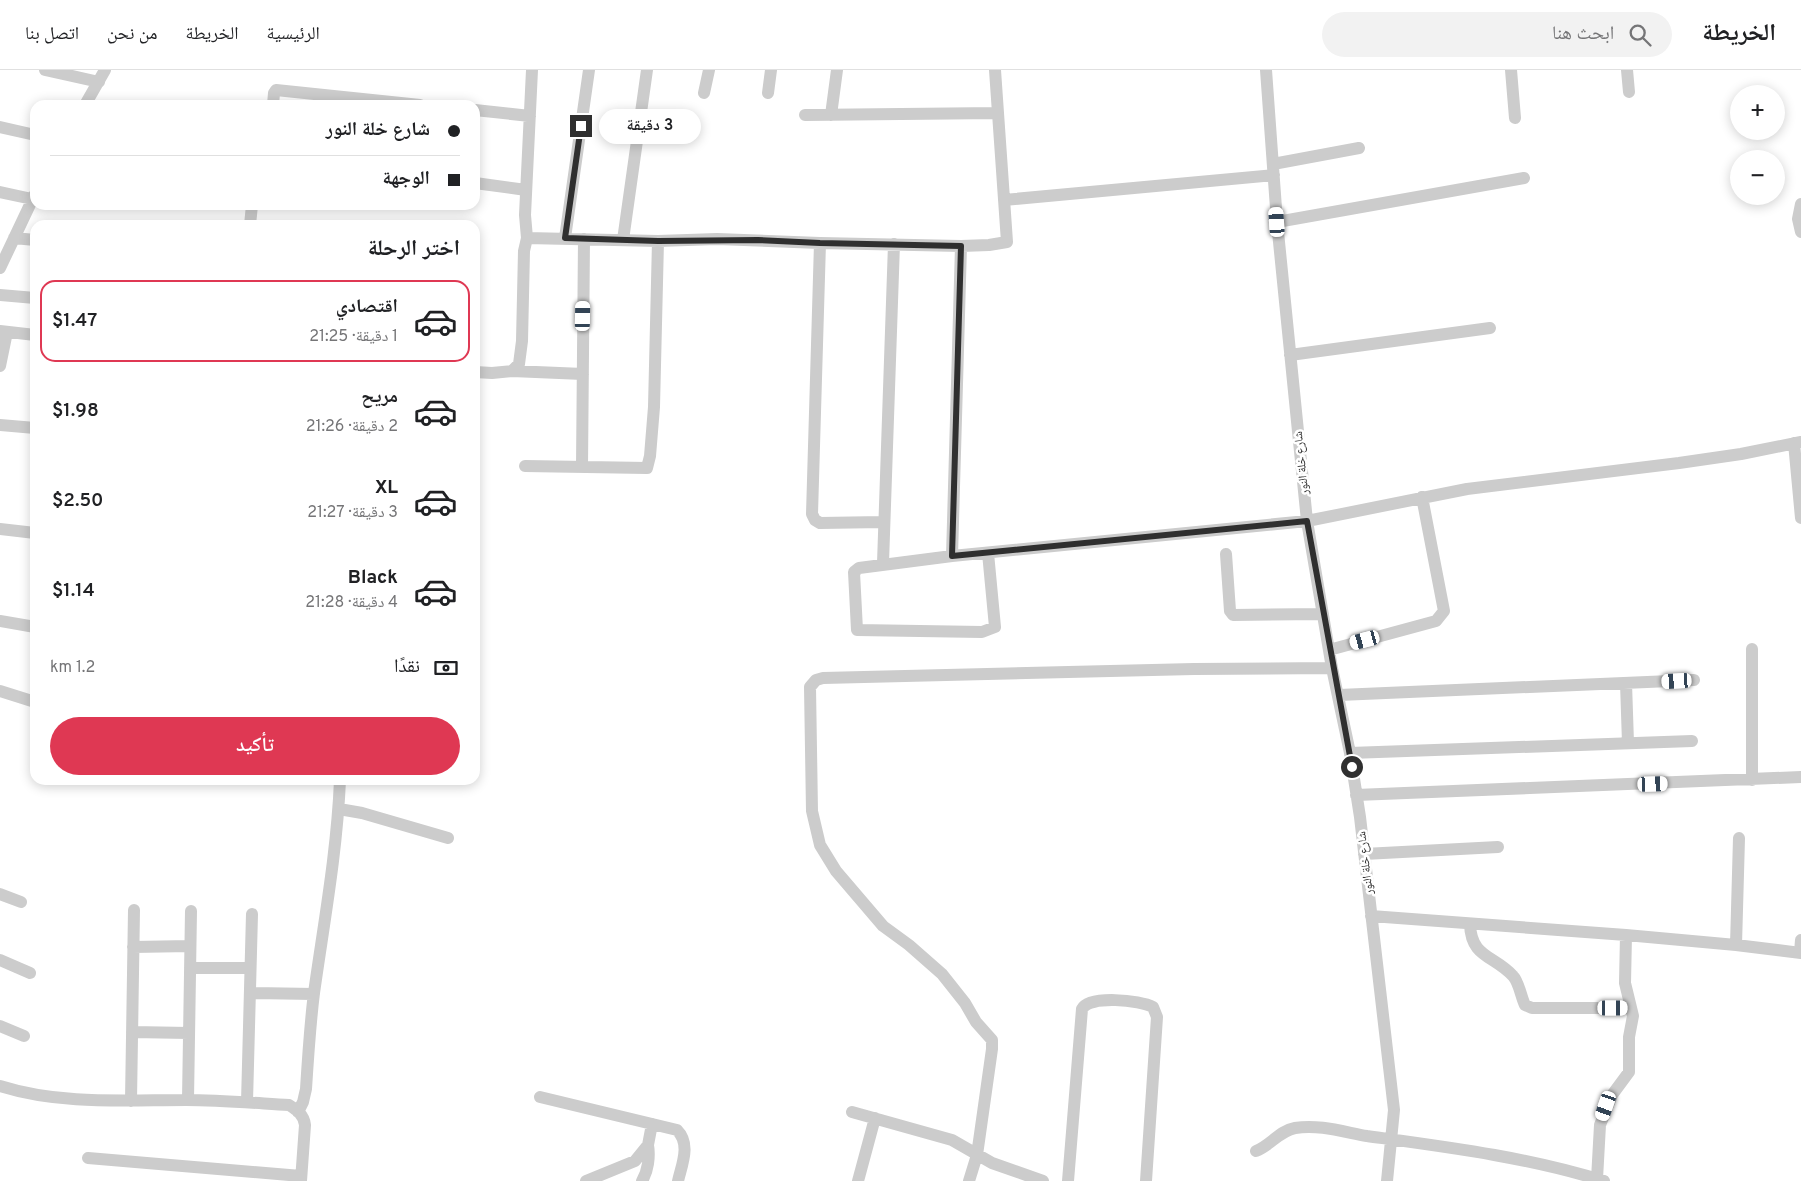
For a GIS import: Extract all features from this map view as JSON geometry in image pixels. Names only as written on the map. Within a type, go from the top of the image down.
[{"type":"street","points":[[45,70],[102,76],[88,100]]},
{"type":"street","points":[[512,370],[519,364],[522,341],[524,251],[527,238],[525,215],[532,70]]},
{"type":"street","points":[[565,238],[589,70]]},
{"type":"street","points":[[623,240],[647,70]]},
{"type":"street","points":[[704,93],[709,70]]},
{"type":"street","points":[[768,93],[771,70]]},
{"type":"street","points":[[831,115],[837,70]]},
{"type":"street","points":[[527,238],[658,241],[717,239],[961,246],[990,245],[1007,242],[995,70]]},
{"type":"street","name":"شارع خلة النور","points":[[1266,70],[1277,222],[1307,521],[1332,668],[1340,695],[1350,753],[1364,854],[1394,1110],[1388,1181]]},
{"type":"street","points":[[1511,70],[1515,118]]},
{"type":"street","points":[[1627,70],[1629,92]]},
{"type":"street","points":[[274,100],[276,90],[358,100]]},
{"type":"street","points":[[480,111],[530,116]]},
{"type":"street","points":[[805,115],[997,113]]},
{"type":"street","points":[[0,127],[30,134]]},
{"type":"street","points":[[1004,200],[1274,170],[1359,148]]},
{"type":"street","points":[[1277,222],[1524,178]]},
{"type":"street","points":[[480,185],[526,190]]},
{"type":"street","points":[[0,192],[30,196]]},
{"type":"street","points":[[1801,204],[1798,219],[1801,232]]},
{"type":"street","points":[[1,264],[30,205]]},
{"type":"street","points":[[14,238],[30,240]]},
{"type":"street","points":[[582,467],[584,239]]},
{"type":"street","points":[[525,466],[647,468],[650,456],[654,407],[658,241]]},
{"type":"street","points":[[820,243],[812,514],[815,520],[820,523],[883,522]]},
{"type":"street","points":[[883,564],[894,244]]},
{"type":"street","points":[[952,556],[961,246]]},
{"type":"street","points":[[0,295],[30,298]]},
{"type":"street","points":[[1290,355],[1490,328]]},
{"type":"street","points":[[0,366],[4,332],[30,335]]},
{"type":"street","points":[[480,372],[492,373],[512,370],[583,374]]},
{"type":"street","points":[[0,425],[30,428]]},
{"type":"street","points":[[988,553],[995,627],[982,632],[857,630],[854,572],[859,568],[952,556],[1307,521],[1467,489],[1688,462],[1798,443],[1801,518]]},
{"type":"street","points":[[1329,650],[1436,621],[1441,617],[1444,611],[1422,498]]},
{"type":"street","points":[[0,530],[30,533]]},
{"type":"street","points":[[1226,554],[1230,611],[1234,615],[1323,614]]},
{"type":"street","points":[[0,622],[30,626]]},
{"type":"street","points":[[1752,649],[1752,780]]},
{"type":"street","points":[[969,1181],[977,1155],[992,1040],[976,1022],[965,1003],[942,974],[882,926],[867,909],[836,872],[820,845],[812,812],[810,687],[816,680],[823,678],[1194,669],[1332,668]]},
{"type":"street","points":[[1340,695],[1694,680]]},
{"type":"street","points":[[1626,683],[1628,743]]},
{"type":"street","points":[[0,691],[30,700]]},
{"type":"street","points":[[1350,753],[1692,741]]},
{"type":"street","points":[[1356,795],[1801,777]]},
{"type":"street","points":[[298,1112],[304,1102],[306,1089],[314,994],[327,910],[339,809],[340,785]]},
{"type":"street","points":[[339,809],[362,812],[448,838]]},
{"type":"street","points":[[1736,945],[1739,838]]},
{"type":"street","points":[[1364,854],[1498,847]]},
{"type":"street","points":[[0,894],[21,902]]},
{"type":"street","points":[[130,1100],[134,910]]},
{"type":"street","points":[[188,1100],[191,911]]},
{"type":"street","points":[[247,1102],[252,914]]},
{"type":"street","points":[[1371,916],[1801,949]]},
{"type":"street","points":[[1470,924],[1470,937],[1475,948],[1514,977],[1525,1005],[1532,1008],[1631,1008]]},
{"type":"street","points":[[1256,1151],[1264,1148],[1282,1132],[1295,1128],[1333,1129],[1508,1157],[1601,1180],[1600,1125],[1609,1100],[1629,1072],[1629,1037],[1633,1016],[1625,983],[1626,935]]},
{"type":"street","points":[[133,947],[190,946]]},
{"type":"street","points":[[0,960],[30,973]]},
{"type":"street","points":[[190,968],[250,968]]},
{"type":"street","points":[[250,993],[314,994]]},
{"type":"street","points":[[1068,1181],[1082,1009],[1084,1004],[1090,1001],[1146,1004],[1153,1007],[1157,1017],[1146,1181]]},
{"type":"street","points":[[0,1026],[24,1036]]},
{"type":"street","points":[[132,1032],[189,1033]]},
{"type":"street","points":[[0,1086],[31,1094],[67,1098],[188,1100],[289,1105],[304,1119],[306,1130],[301,1179],[88,1158]]},
{"type":"street","points":[[540,1097],[677,1130],[684,1136],[685,1149],[678,1181]]},
{"type":"street","points":[[852,1112],[952,1140],[977,1155],[1042,1181]]},
{"type":"street","points":[[858,1181],[875,1118]]},
{"type":"street","points":[[642,1181],[650,1153],[648,1145],[652,1124]]},
{"type":"street","points":[[586,1181],[634,1161],[648,1145]]},
{"type":"route","points":[[581,126],[565,238],[658,241],[717,239],[961,246],[952,556],[1307,521],[1332,668],[1340,695],[1352,767]]}]
